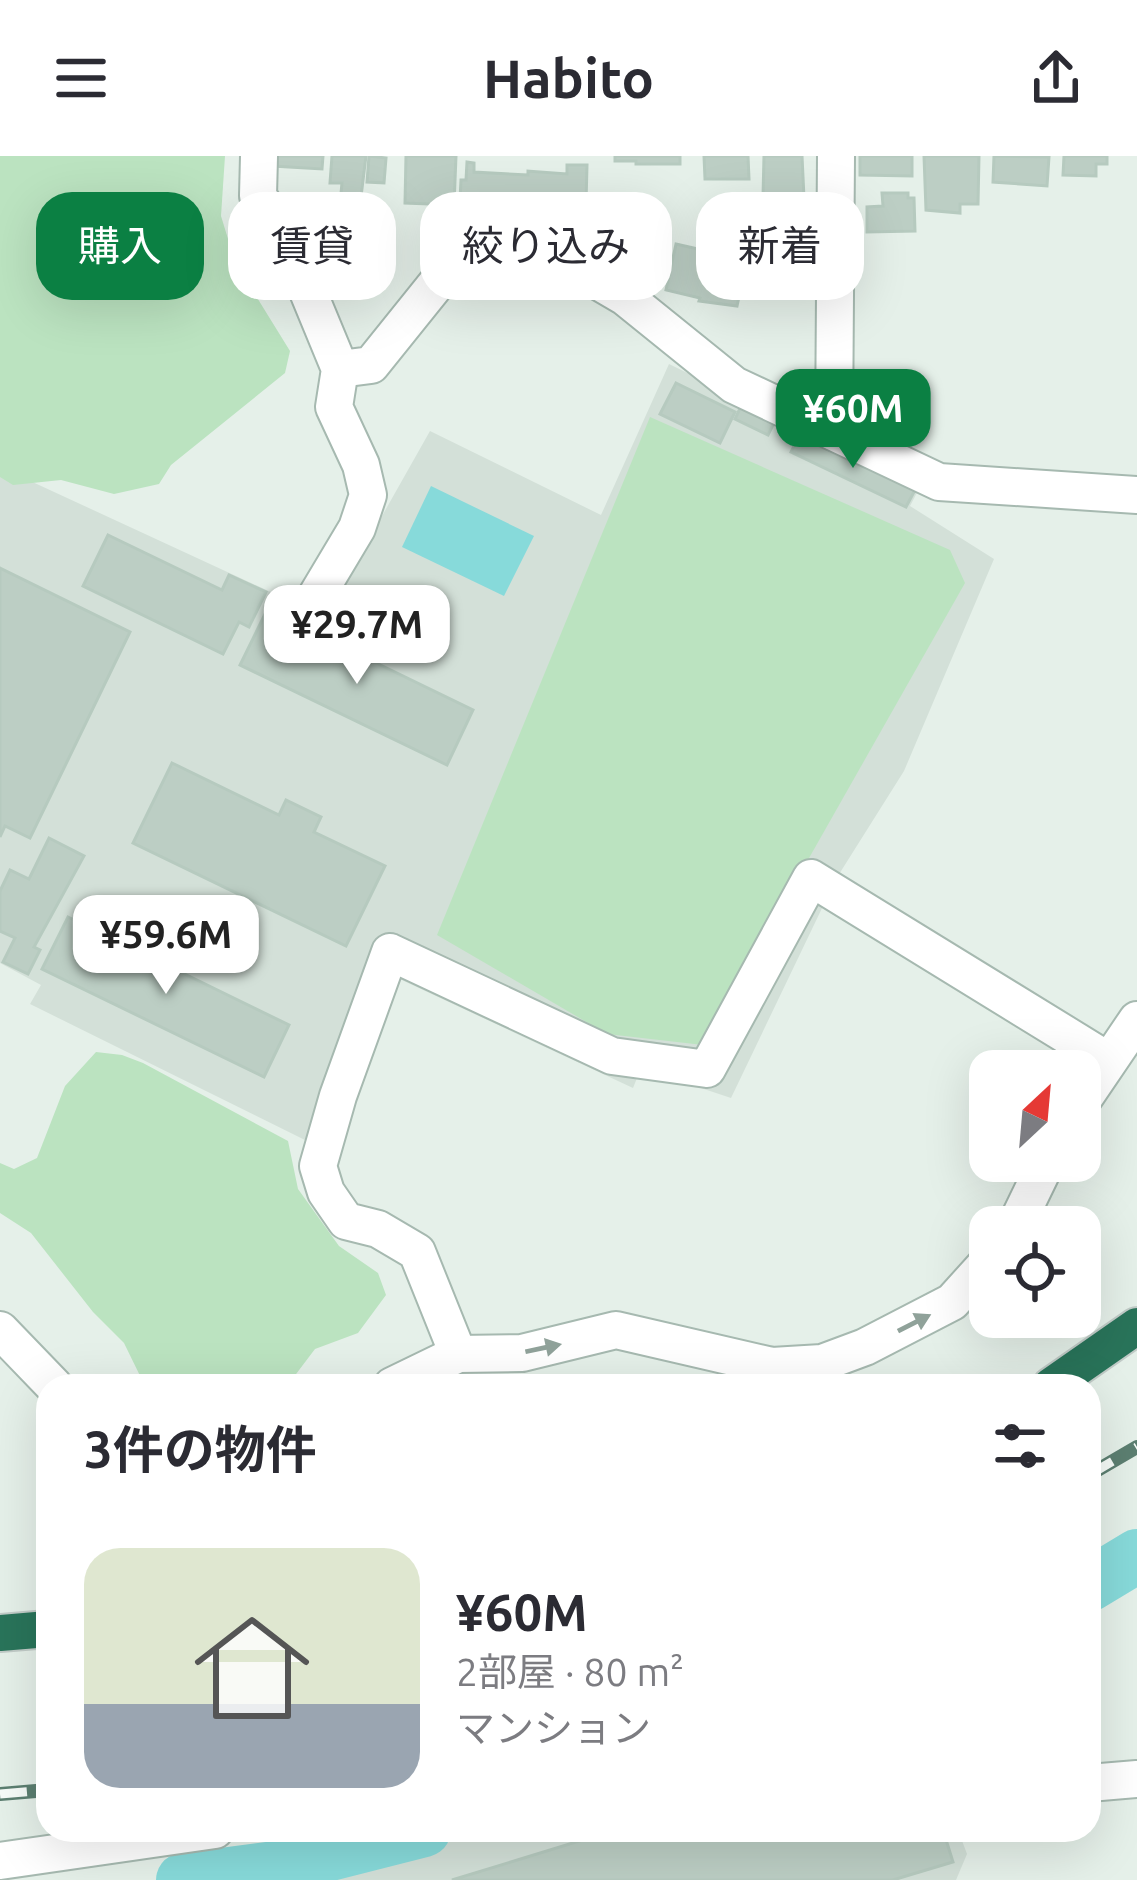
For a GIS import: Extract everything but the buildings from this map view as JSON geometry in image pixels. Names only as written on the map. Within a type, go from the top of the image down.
[{"type":"highway","points":[[1068,1374],[1137,1326]]},
{"type":"highway","points":[[0,1633],[36,1630]]},
{"type":"street","points":[[259,156],[258,196],[285,236],[340,369],[334,406],[361,465],[368,503],[314,600]]},
{"type":"street","points":[[834,432],[836,156]]},
{"type":"street","points":[[340,369],[371,364],[449,268],[477,260],[558,274],[584,273],[625,297],[734,385],[939,482],[1137,495]]},
{"type":"street","points":[[458,1354],[417,1252],[378,1229],[346,1221],[326,1192],[318,1166],[390,952],[612,1056],[707,1069],[811,878],[1107,1060]]},
{"type":"street","points":[[1101,1070],[1137,1020]]},
{"type":"street","points":[[417,1374],[458,1354],[522,1353],[616,1330],[772,1366],[822,1363],[866,1347],[952,1302],[969,1283]]},
{"type":"street","points":[[0,1330],[42,1374]]},
{"type":"street","points":[[1101,1782],[1137,1779]]},
{"type":"street","points":[[0,1862],[134,1842]]},
{"type":"shaded area","points":[[669,364],[920,487],[910,506],[994,559],[904,771],[836,879],[731,1098],[641,1068],[633,1088],[376,968],[309,1142],[30,1004],[41,985],[0,963],[0,467],[325,617],[430,431],[601,515]]},
{"type":"shaded area","points":[[449,1842],[962,1842],[967,1854],[956,1880],[298,1880]]},
{"type":"green space","points":[[0,156],[225,156],[221,216],[228,239],[228,300],[258,300],[290,351],[285,373],[171,465],[159,484],[114,494],[61,480],[13,485],[0,477]]},
{"type":"green space","points":[[650,417],[950,550],[965,583],[703,1045],[607,1034],[437,935]]},
{"type":"green space","points":[[96,1052],[122,1055],[288,1141],[298,1189],[339,1246],[378,1273],[386,1295],[358,1333],[315,1349],[296,1374],[139,1374],[124,1343],[93,1312],[31,1233],[0,1213],[0,1163],[14,1169],[37,1158],[65,1086]]},
{"type":"water","points":[[431,486],[534,536],[504,596],[402,547]]},
{"type":"waterway","points":[[1101,1578],[1137,1556]]},
{"type":"waterway","points":[[183,1880],[275,1868],[377,1842]]},
{"type":"railway","points":[[1101,1468],[1137,1447]]},
{"type":"railway","points":[[0,1794],[36,1791]]}]
